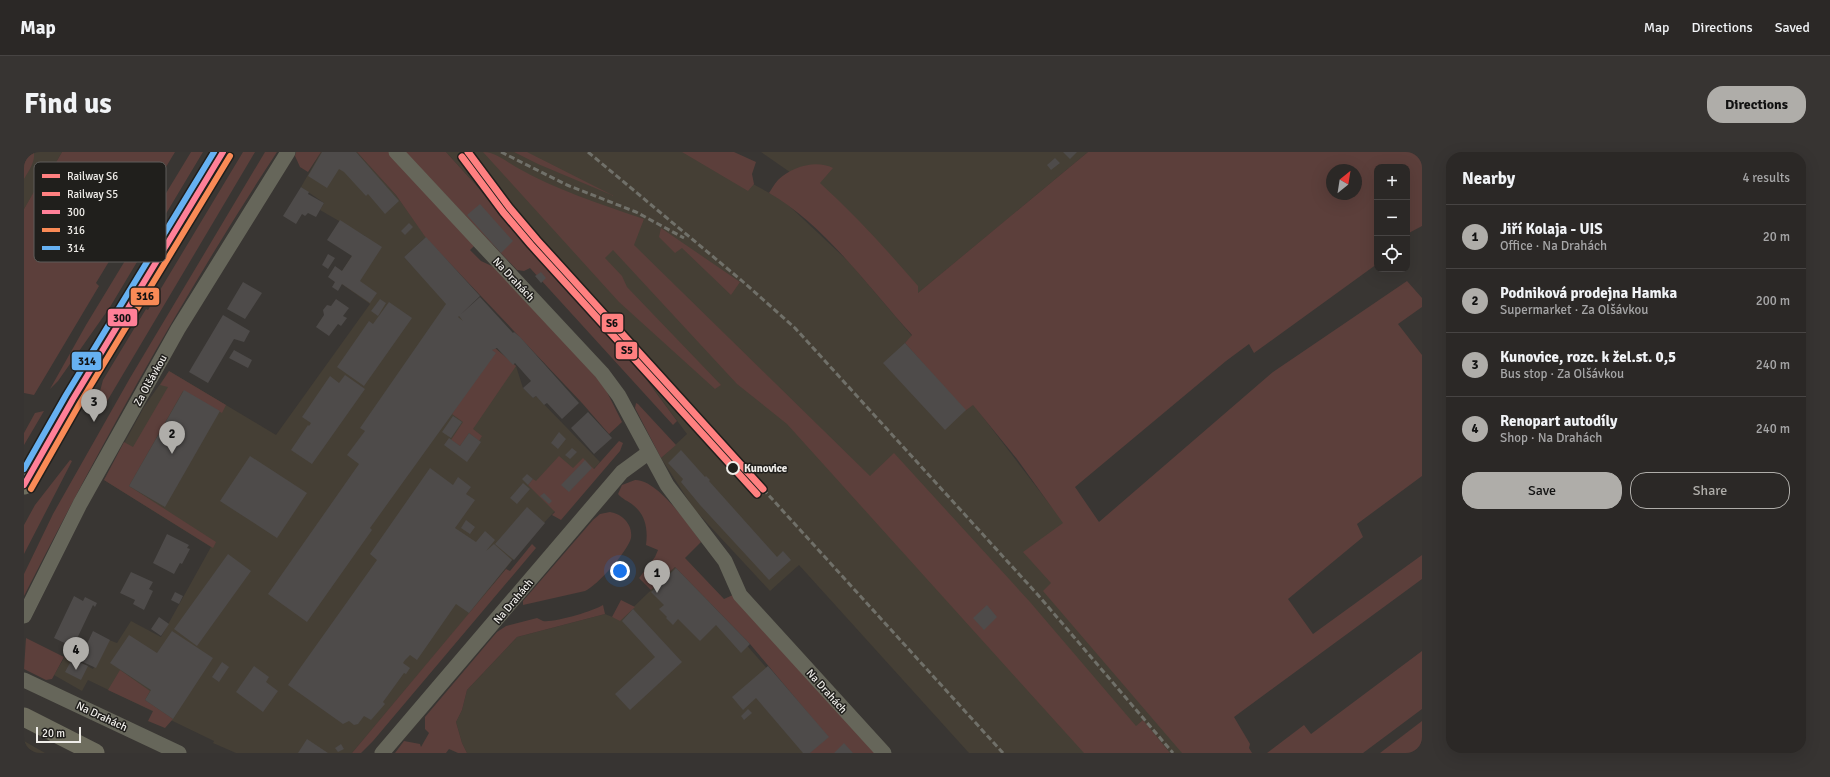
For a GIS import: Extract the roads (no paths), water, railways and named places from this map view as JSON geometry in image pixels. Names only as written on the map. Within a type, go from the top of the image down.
[{"type":"main road","points":[[166,246],[223,152]]},
{"type":"main road","points":[[24,485],[77,392],[156,262]]},
{"type":"main road","points":[[24,717],[95,753]]},
{"type":"street","name":"Za Olšávkou","points":[[24,616],[80,504],[174,336],[288,152]]},
{"type":"street","name":"Na Drahách","points":[[396,152],[602,373],[619,396],[648,453],[676,498],[725,561],[740,595],[884,753]]},
{"type":"street","name":"Na Drahách","points":[[382,753],[622,472],[648,453]]},
{"type":"street","name":"Na Drahách","points":[[24,680],[179,753]]},
{"type":"railway","points":[[501,152],[567,185],[636,212],[684,238]]},
{"type":"railway","points":[[588,152],[741,280],[795,328],[1038,595],[1173,753]]},
{"type":"railway","points":[[763,489],[1003,753]]},
{"type":"rail line","name":"S6","points":[[468,152],[509,207],[537,240],[763,489]]},
{"type":"rail line","name":"S5","points":[[462,157],[503,212],[531,245],[757,494]]},
{"type":"place","name":"Kunovice, rozc. k žel.st. 0,5","points":[[94,422]]},
{"type":"place","name":"Podniková prodejna Hamka","points":[[172,454]]},
{"type":"place","name":"Kunovice","points":[[733,468]]},
{"type":"place","name":"Jiří Kolaja - UIS","points":[[657,593]]},
{"type":"place","name":"Renopart autodíly","points":[[76,670]]}]
